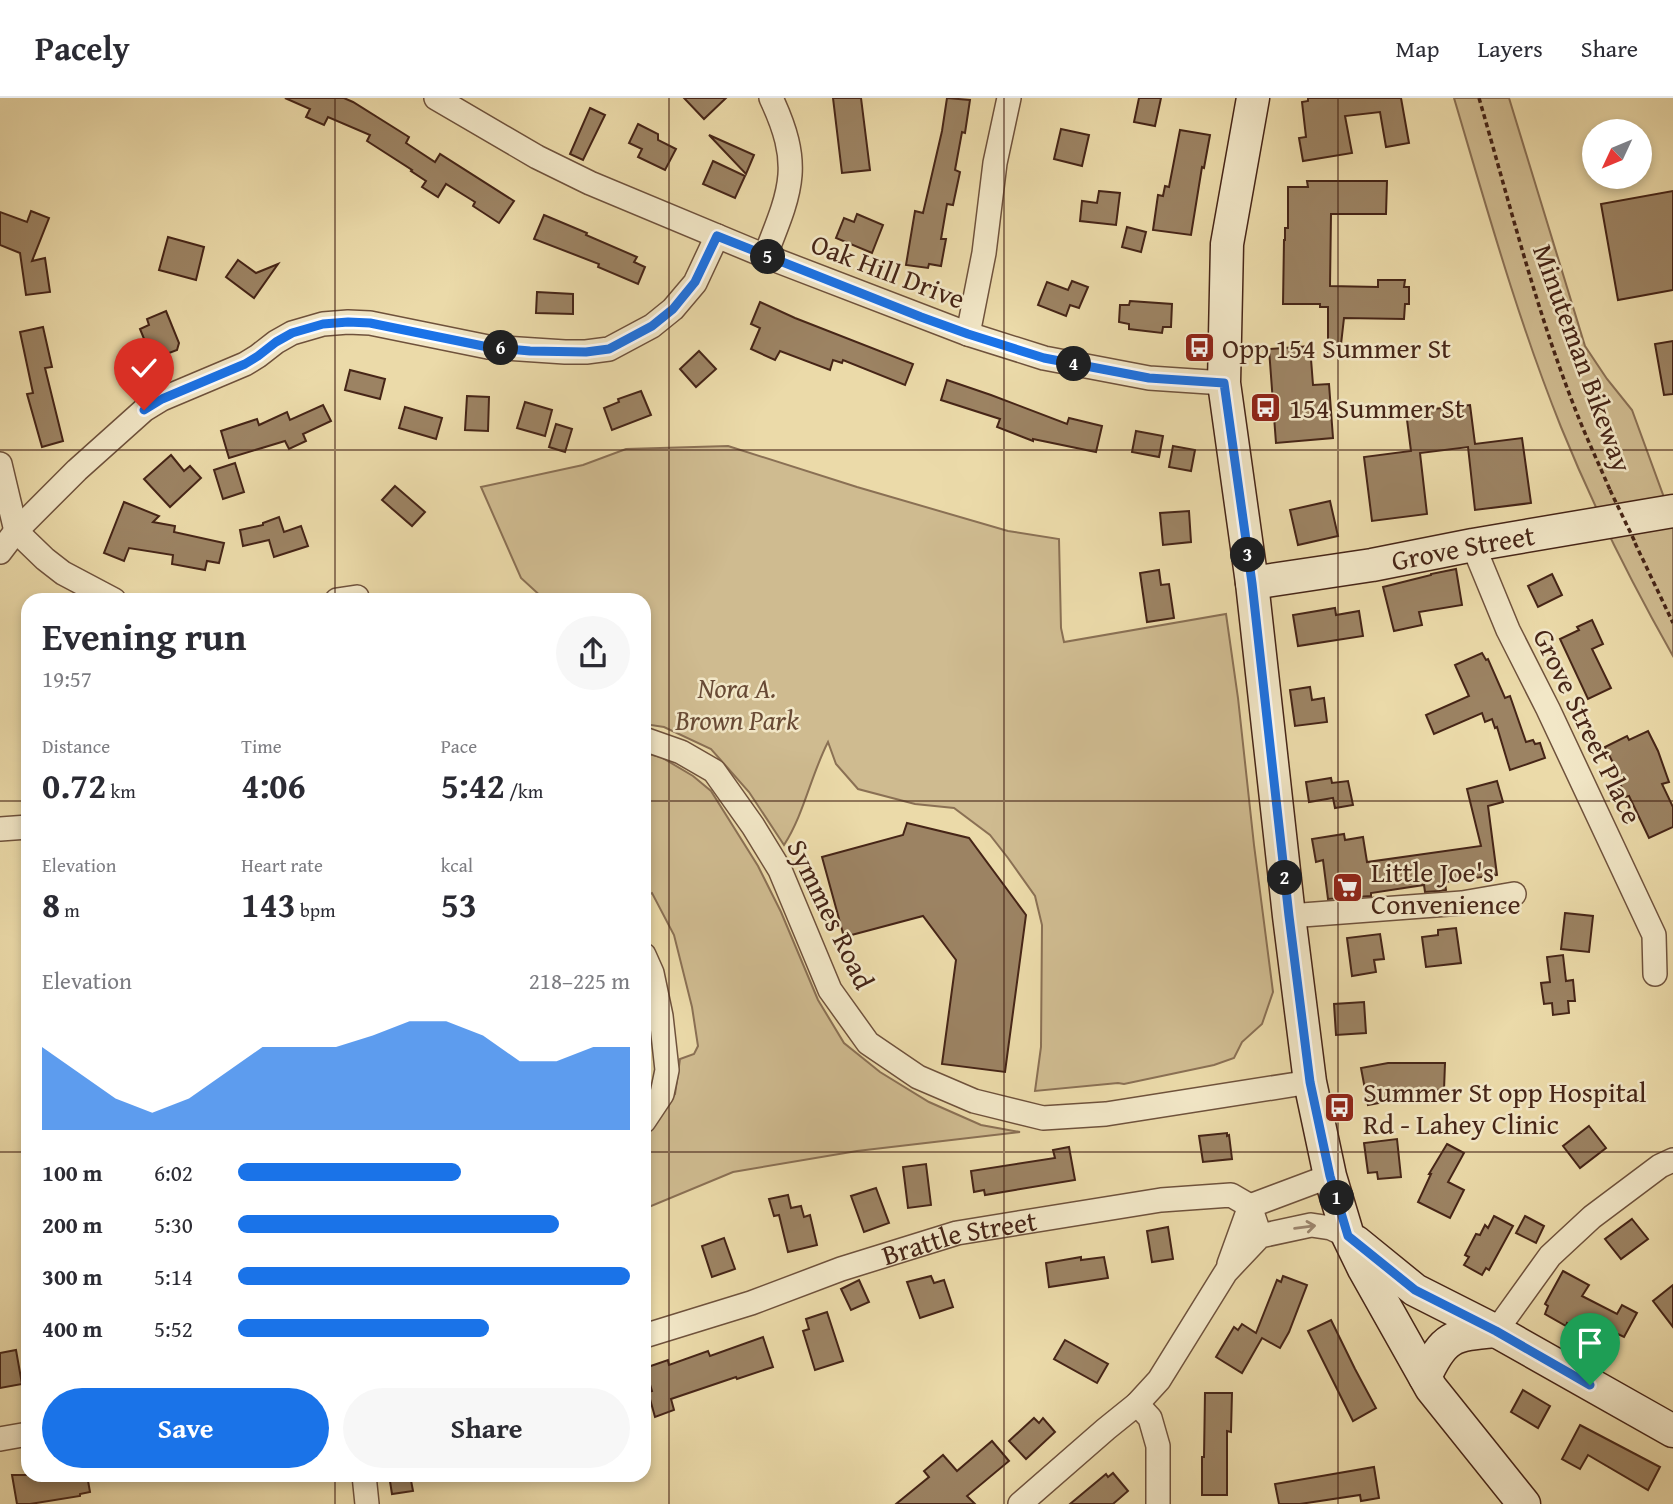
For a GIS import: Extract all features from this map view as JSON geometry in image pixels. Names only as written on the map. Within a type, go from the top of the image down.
[{"type":"main road","points":[[1253,98],[1227,244],[1224,383],[1252,583],[1310,1082],[1330,1176],[1348,1236],[1364,1269],[1431,1388],[1524,1504]]},
{"type":"main road","name":"Grove Street","points":[[1252,583],[1372,565],[1673,511]]},
{"type":"main road","points":[[1348,1236],[1415,1290],[1496,1331],[1673,1431]]},
{"type":"main road","points":[[1425,1377],[1436,1353],[1453,1338],[1496,1331]]},
{"type":"street","name":"Oak Hill Drive","points":[[436,98],[563,171],[765,256],[968,334],[1044,358],[1136,376],[1224,383]]},
{"type":"street","points":[[765,256],[788,194],[791,175],[787,139],[771,98]]},
{"type":"street","points":[[968,334],[984,253],[995,163],[1009,98]]},
{"type":"street","points":[[0,552],[16,531],[77,470],[144,410],[162,399],[245,364],[292,333],[323,324],[370,323],[499,348],[565,352],[609,349],[652,326],[673,309],[695,282],[717,236]]},
{"type":"street","points":[[0,464],[16,531],[63,573],[100,593]]},
{"type":"street","name":"Grove Street Place","points":[[1473,545],[1508,630],[1654,935],[1655,974]]},
{"type":"street","name":"Symmes Road","points":[[651,741],[681,751],[714,771],[753,826],[779,870],[830,990],[868,1043],[918,1077],[975,1101],[1043,1118],[1106,1114],[1310,1082]]},
{"type":"street","points":[[0,830],[21,828]]},
{"type":"street","points":[[1289,916],[1462,903],[1514,894]]},
{"type":"street","points":[[651,971],[661,1016],[667,1070],[662,1094],[651,1110]]},
{"type":"street","points":[[1496,1331],[1550,1256],[1592,1217],[1660,1166],[1673,1160]]},
{"type":"street","points":[[1226,1272],[1250,1206],[1330,1176]]},
{"type":"street","name":"Brattle Street","points":[[651,1334],[751,1303],[841,1269],[957,1233],[1161,1200],[1231,1195],[1250,1206]]},
{"type":"street","points":[[1250,1206],[1260,1236]]},
{"type":"street","points":[[1020,1504],[1138,1404],[1159,1380],[1226,1272],[1260,1236],[1311,1225],[1331,1228],[1348,1236]]},
{"type":"street","points":[[1138,1404],[1150,1418],[1158,1446],[1158,1504]]},
{"type":"street","points":[[0,1439],[21,1435]]},
{"type":"street","points":[[365,1482],[367,1504]]},
{"type":"path","name":"Minuteman Bikeway","points":[[1479,98],[1531,279],[1574,407],[1673,623]]},
{"type":"green space","points":[[1454,98],[1509,98],[1585,346],[1632,410],[1673,518],[1673,656],[1613,543],[1545,387],[1491,223]]},
{"type":"green space","name":"Nora A. Brown Park","points":[[728,446],[1008,531],[1059,539],[1061,628],[1064,642],[1226,614],[1273,992],[1262,1024],[1242,1042],[1234,1058],[1214,1065],[1124,1084],[1035,1091],[1041,1047],[1042,925],[1035,896],[990,835],[954,808],[915,804],[858,789],[836,764],[828,742],[797,820],[784,845],[749,792],[711,749],[664,727],[651,725],[651,593],[537,593],[521,578],[481,487],[583,465],[626,449]]},
{"type":"green space","points":[[651,755],[661,757],[693,776],[711,791],[758,866],[781,912],[818,1000],[844,1043],[880,1072],[929,1102],[981,1125],[1020,1132],[857,1151],[733,1172],[651,1206],[651,1123],[675,1094],[680,1059],[694,1054],[698,1046],[692,1007],[674,935],[652,893]]},
{"type":"building","points":[[285,98],[344,98],[353,102],[409,137],[406,143],[435,162],[440,154],[514,201],[499,223],[473,206],[475,202],[446,184],[438,197],[422,187],[426,181],[367,141],[370,135],[328,117],[324,125],[306,117],[310,109]]},
{"type":"building","points":[[684,98],[726,98],[704,119]]},
{"type":"building","points":[[833,98],[861,98],[870,170],[842,173]]},
{"type":"building","points":[[947,98],[970,100],[955,170],[960,172],[953,205],[947,204],[941,239],[946,239],[941,266],[929,264],[928,268],[906,265],[915,211],[923,213]]},
{"type":"building","points":[[1139,98],[1161,98],[1155,126],[1134,122]]},
{"type":"building","points":[[1308,98],[1401,98],[1409,143],[1386,147],[1380,112],[1345,116],[1352,153],[1303,161],[1299,138],[1306,137],[1302,102],[1308,101]]},
{"type":"building","points":[[590,108],[605,115],[583,160],[570,154]]},
{"type":"building","points":[[638,124],[658,134],[658,140],[676,149],[665,170],[638,157],[642,149],[629,143]]},
{"type":"building","points":[[1061,129],[1089,135],[1082,166],[1054,159]]},
{"type":"building","points":[[1180,130],[1210,135],[1191,235],[1153,230],[1158,195],[1163,196],[1165,186],[1169,187]]},
{"type":"building","points":[[709,135],[754,155],[746,174]]},
{"type":"building","points":[[713,161],[745,176],[735,198],[703,184]]},
{"type":"building","points":[[1307,181],[1387,181],[1386,214],[1331,214],[1330,286],[1378,287],[1378,280],[1405,280],[1404,287],[1409,287],[1409,304],[1405,304],[1404,319],[1344,318],[1340,353],[1328,352],[1328,307],[1320,307],[1320,304],[1283,304],[1288,187],[1308,187]]},
{"type":"building","points":[[1099,191],[1120,193],[1116,225],[1080,221],[1082,201],[1097,203]]},
{"type":"building","points":[[1673,191],[1673,290],[1618,300],[1601,204]]},
{"type":"building","points":[[31,211],[49,218],[32,261],[45,258],[50,292],[26,295],[20,253],[0,245],[0,212],[27,222]]},
{"type":"building","points":[[857,214],[883,225],[872,253],[836,238],[844,218],[854,222]]},
{"type":"building","points":[[544,215],[637,257],[634,262],[645,267],[638,284],[598,267],[599,264],[534,239]]},
{"type":"building","points":[[1127,227],[1146,232],[1141,252],[1122,247]]},
{"type":"building","points":[[168,237],[204,247],[196,280],[159,270]]},
{"type":"building","points":[[238,260],[256,273],[278,264],[254,298],[226,277]]},
{"type":"building","points":[[1072,281],[1088,287],[1079,308],[1070,305],[1066,316],[1038,305],[1047,282],[1068,290]]},
{"type":"building","points":[[537,292],[573,294],[573,314],[536,313]]},
{"type":"building","points":[[1130,301],[1172,304],[1171,327],[1163,327],[1162,333],[1129,329],[1129,324],[1119,322],[1120,305],[1129,305]]},
{"type":"building","points":[[760,302],[913,364],[905,385],[843,360],[842,363],[833,360],[830,370],[780,351],[775,360],[751,349],[760,328],[751,324]]},
{"type":"building","points":[[166,311],[179,343],[177,350],[148,361],[141,342],[145,341],[140,329],[149,325],[147,319]]},
{"type":"building","points":[[43,327],[52,367],[45,368],[63,441],[42,447],[27,394],[33,393],[20,332]]},
{"type":"building","points":[[1673,341],[1673,394],[1664,395],[1655,344]]},
{"type":"building","points":[[1310,346],[1313,385],[1329,384],[1333,438],[1276,443],[1269,349]]},
{"type":"building","points":[[699,351],[716,369],[696,387],[680,369]]},
{"type":"building","points":[[350,370],[385,379],[380,399],[345,390]]},
{"type":"building","points":[[947,380],[1067,424],[1069,418],[1102,426],[1096,452],[1033,441],[997,427],[1000,419],[941,400]]},
{"type":"building","points":[[641,391],[651,415],[612,430],[604,408],[619,402],[618,399]]},
{"type":"building","points":[[467,396],[489,397],[488,431],[465,430]]},
{"type":"building","points":[[525,402],[552,410],[545,436],[517,428]]},
{"type":"building","points":[[323,405],[331,421],[303,434],[306,441],[289,449],[285,441],[229,458],[221,431],[257,419],[259,425],[287,412],[290,420]]},
{"type":"building","points":[[1470,405],[1475,444],[1522,438],[1531,503],[1475,510],[1468,447],[1420,453],[1427,514],[1372,521],[1364,457],[1411,451],[1406,412]]},
{"type":"building","points":[[405,407],[442,418],[436,439],[399,428]]},
{"type":"building","points":[[556,424],[572,429],[565,452],[549,447]]},
{"type":"building","points":[[1136,431],[1163,436],[1159,457],[1132,452]]},
{"type":"building","points":[[1173,446],[1195,450],[1191,471],[1169,467]]},
{"type":"building","points":[[171,455],[184,471],[190,466],[201,478],[170,507],[144,479]]},
{"type":"building","points":[[235,463],[244,492],[223,499],[214,470]]},
{"type":"building","points":[[395,486],[425,512],[412,526],[382,500]]},
{"type":"building","points":[[1330,501],[1338,536],[1298,545],[1290,510]]},
{"type":"building","points":[[124,502],[159,516],[153,522],[175,526],[174,532],[224,543],[219,563],[207,561],[205,570],[172,564],[173,555],[129,548],[124,561],[104,553]]},
{"type":"building","points":[[1189,511],[1191,542],[1163,545],[1160,513]]},
{"type":"building","points":[[279,517],[284,532],[301,526],[308,546],[274,557],[269,540],[243,546],[240,530],[263,525]]},
{"type":"building","points":[[1456,569],[1462,605],[1419,612],[1422,625],[1394,631],[1383,587]]},
{"type":"building","points":[[1159,570],[1161,585],[1169,584],[1174,618],[1147,622],[1140,573]]},
{"type":"building","points":[[1552,574],[1562,595],[1538,607],[1528,586]]},
{"type":"building","points":[[1335,608],[1336,615],[1359,611],[1363,636],[1298,646],[1293,615]]},
{"type":"building","points":[[1592,620],[1603,644],[1592,649],[1611,688],[1588,699],[1560,639]]},
{"type":"building","points":[[1482,653],[1486,660],[1488,659],[1505,698],[1510,696],[1526,742],[1533,740],[1535,744],[1540,743],[1545,758],[1510,770],[1497,727],[1495,728],[1492,719],[1485,722],[1482,713],[1434,734],[1426,715],[1469,696],[1455,665]]},
{"type":"building","points":[[1310,687],[1312,700],[1324,698],[1327,722],[1295,726],[1290,690]]},
{"type":"building","points":[[1648,731],[1669,782],[1662,784],[1673,807],[1673,827],[1649,838],[1629,796],[1625,797],[1605,747],[1627,736],[1629,740]]},
{"type":"building","points":[[1331,778],[1332,783],[1348,781],[1353,805],[1335,808],[1333,798],[1309,802],[1306,782]]},
{"type":"building","points":[[1497,781],[1503,802],[1488,806],[1497,875],[1445,882],[1446,890],[1439,891],[1425,892],[1424,885],[1371,893],[1371,896],[1328,899],[1323,860],[1316,862],[1312,839],[1344,834],[1345,840],[1363,837],[1367,862],[1481,846],[1467,789]]},
{"type":"building","points":[[907,823],[969,838],[1026,915],[1005,1072],[942,1064],[956,960],[923,916],[844,937],[822,857],[903,835]]},
{"type":"building","points":[[1565,913],[1593,916],[1589,952],[1561,949]]},
{"type":"building","points":[[1456,928],[1461,963],[1426,967],[1422,937],[1438,935],[1438,930]]},
{"type":"building","points":[[1380,934],[1384,959],[1374,960],[1376,972],[1352,976],[1347,938]]},
{"type":"building","points":[[1563,955],[1566,981],[1573,980],[1575,1001],[1568,1001],[1569,1013],[1553,1015],[1552,1003],[1544,1004],[1541,983],[1550,982],[1547,957]]},
{"type":"building","points":[[1364,1002],[1366,1033],[1336,1035],[1334,1004]]},
{"type":"building","points":[[1388,1063],[1445,1063],[1444,1090],[1398,1089],[1400,1099],[1368,1105],[1361,1068]]},
{"type":"building","points":[[1589,1126],[1606,1148],[1580,1168],[1563,1146]]},
{"type":"building","points":[[1227,1133],[1232,1159],[1203,1162],[1199,1136]]},
{"type":"building","points":[[1397,1139],[1401,1177],[1378,1179],[1377,1172],[1368,1173],[1364,1143]]},
{"type":"building","points":[[1447,1144],[1464,1153],[1448,1182],[1464,1190],[1450,1218],[1418,1202],[1429,1174]]},
{"type":"building","points":[[1069,1147],[1075,1180],[985,1195],[984,1190],[974,1192],[971,1171],[1055,1158],[1053,1150]]},
{"type":"building","points":[[926,1164],[931,1205],[908,1208],[903,1167]]},
{"type":"building","points":[[876,1188],[889,1223],[864,1232],[851,1196]]},
{"type":"building","points":[[788,1195],[791,1208],[801,1206],[804,1217],[810,1215],[817,1245],[788,1252],[779,1215],[774,1216],[769,1199]]},
{"type":"building","points":[[1494,1216],[1513,1226],[1489,1270],[1486,1268],[1482,1275],[1464,1265],[1469,1257],[1465,1255],[1476,1234],[1480,1235],[1485,1225],[1488,1228]]},
{"type":"building","points":[[1525,1216],[1544,1226],[1536,1243],[1516,1233]]},
{"type":"building","points":[[1632,1219],[1648,1239],[1621,1259],[1605,1239]]},
{"type":"building","points":[[1168,1227],[1173,1259],[1152,1262],[1147,1231]]},
{"type":"building","points":[[724,1238],[735,1269],[712,1277],[702,1246]]},
{"type":"building","points":[[1081,1257],[1081,1260],[1104,1257],[1108,1278],[1049,1287],[1046,1263]]},
{"type":"building","points":[[1563,1271],[1589,1285],[1582,1296],[1617,1314],[1622,1305],[1637,1313],[1624,1337],[1618,1334],[1611,1347],[1545,1314],[1548,1306],[1545,1304]]},
{"type":"building","points":[[931,1276],[934,1283],[944,1280],[953,1307],[920,1318],[907,1282]]},
{"type":"building","points":[[1283,1276],[1307,1285],[1289,1332],[1280,1348],[1262,1338],[1242,1373],[1216,1357],[1234,1327],[1238,1330],[1242,1324],[1256,1333],[1277,1280],[1281,1282]]},
{"type":"building","points":[[859,1280],[869,1302],[851,1310],[841,1289]]},
{"type":"building","points":[[1673,1285],[1673,1327],[1653,1301]]},
{"type":"building","points":[[827,1312],[843,1361],[815,1370],[803,1331],[809,1329],[806,1319]]},
{"type":"building","points":[[1331,1320],[1376,1408],[1353,1421],[1308,1331]]},
{"type":"building","points":[[763,1337],[773,1367],[671,1399],[674,1410],[655,1417],[651,1403],[651,1366],[668,1360],[669,1365],[708,1351],[710,1356]]},
{"type":"building","points":[[1065,1340],[1108,1364],[1097,1383],[1054,1359]]},
{"type":"building","points":[[16,1350],[21,1384],[0,1388],[0,1353]]},
{"type":"building","points":[[1523,1390],[1550,1406],[1538,1428],[1511,1412]]},
{"type":"building","points":[[1205,1393],[1232,1393],[1231,1432],[1227,1431],[1227,1495],[1202,1495]]},
{"type":"building","points":[[1034,1418],[1039,1423],[1043,1418],[1055,1432],[1026,1459],[1009,1441]]},
{"type":"building","points":[[1580,1425],[1660,1467],[1648,1490],[1588,1455],[1580,1469],[1562,1459]]},
{"type":"building","points":[[992,1441],[1009,1461],[967,1496],[975,1504],[896,1504],[929,1477],[924,1471],[943,1455],[957,1471]]},
{"type":"building","points":[[1374,1467],[1379,1498],[1361,1501],[1360,1495],[1300,1504],[1279,1504],[1275,1484]]},
{"type":"building","points":[[1113,1473],[1128,1491],[1113,1504],[1070,1504],[1106,1474],[1108,1477]]},
{"type":"building","points":[[12,1475],[21,1475],[21,1482],[88,1482],[90,1492],[80,1496],[17,1504]]},
{"type":"building","points":[[390,1482],[411,1482],[413,1491],[392,1494]]},
{"type":"place","name":"Opp 154 Summer St","points":[[1199,348]]},
{"type":"place","name":"154 Summer St","points":[[1266,408]]},
{"type":"place","name":"Little Joe's Convenience","points":[[1348,888]]},
{"type":"place","name":"Summer St opp Hospital Rd - Lahey Clinic","points":[[1340,1108]]},
{"type":"route","points":[[144,410],[162,399],[245,364],[292,333],[323,324],[370,323],[488,347],[530,351],[586,352],[609,349],[652,326],[673,309],[695,282],[717,236],[921,317],[1044,358],[1149,378],[1224,383],[1252,583],[1310,1082],[1330,1176],[1348,1236],[1415,1290],[1496,1331],[1590,1385]]}]
